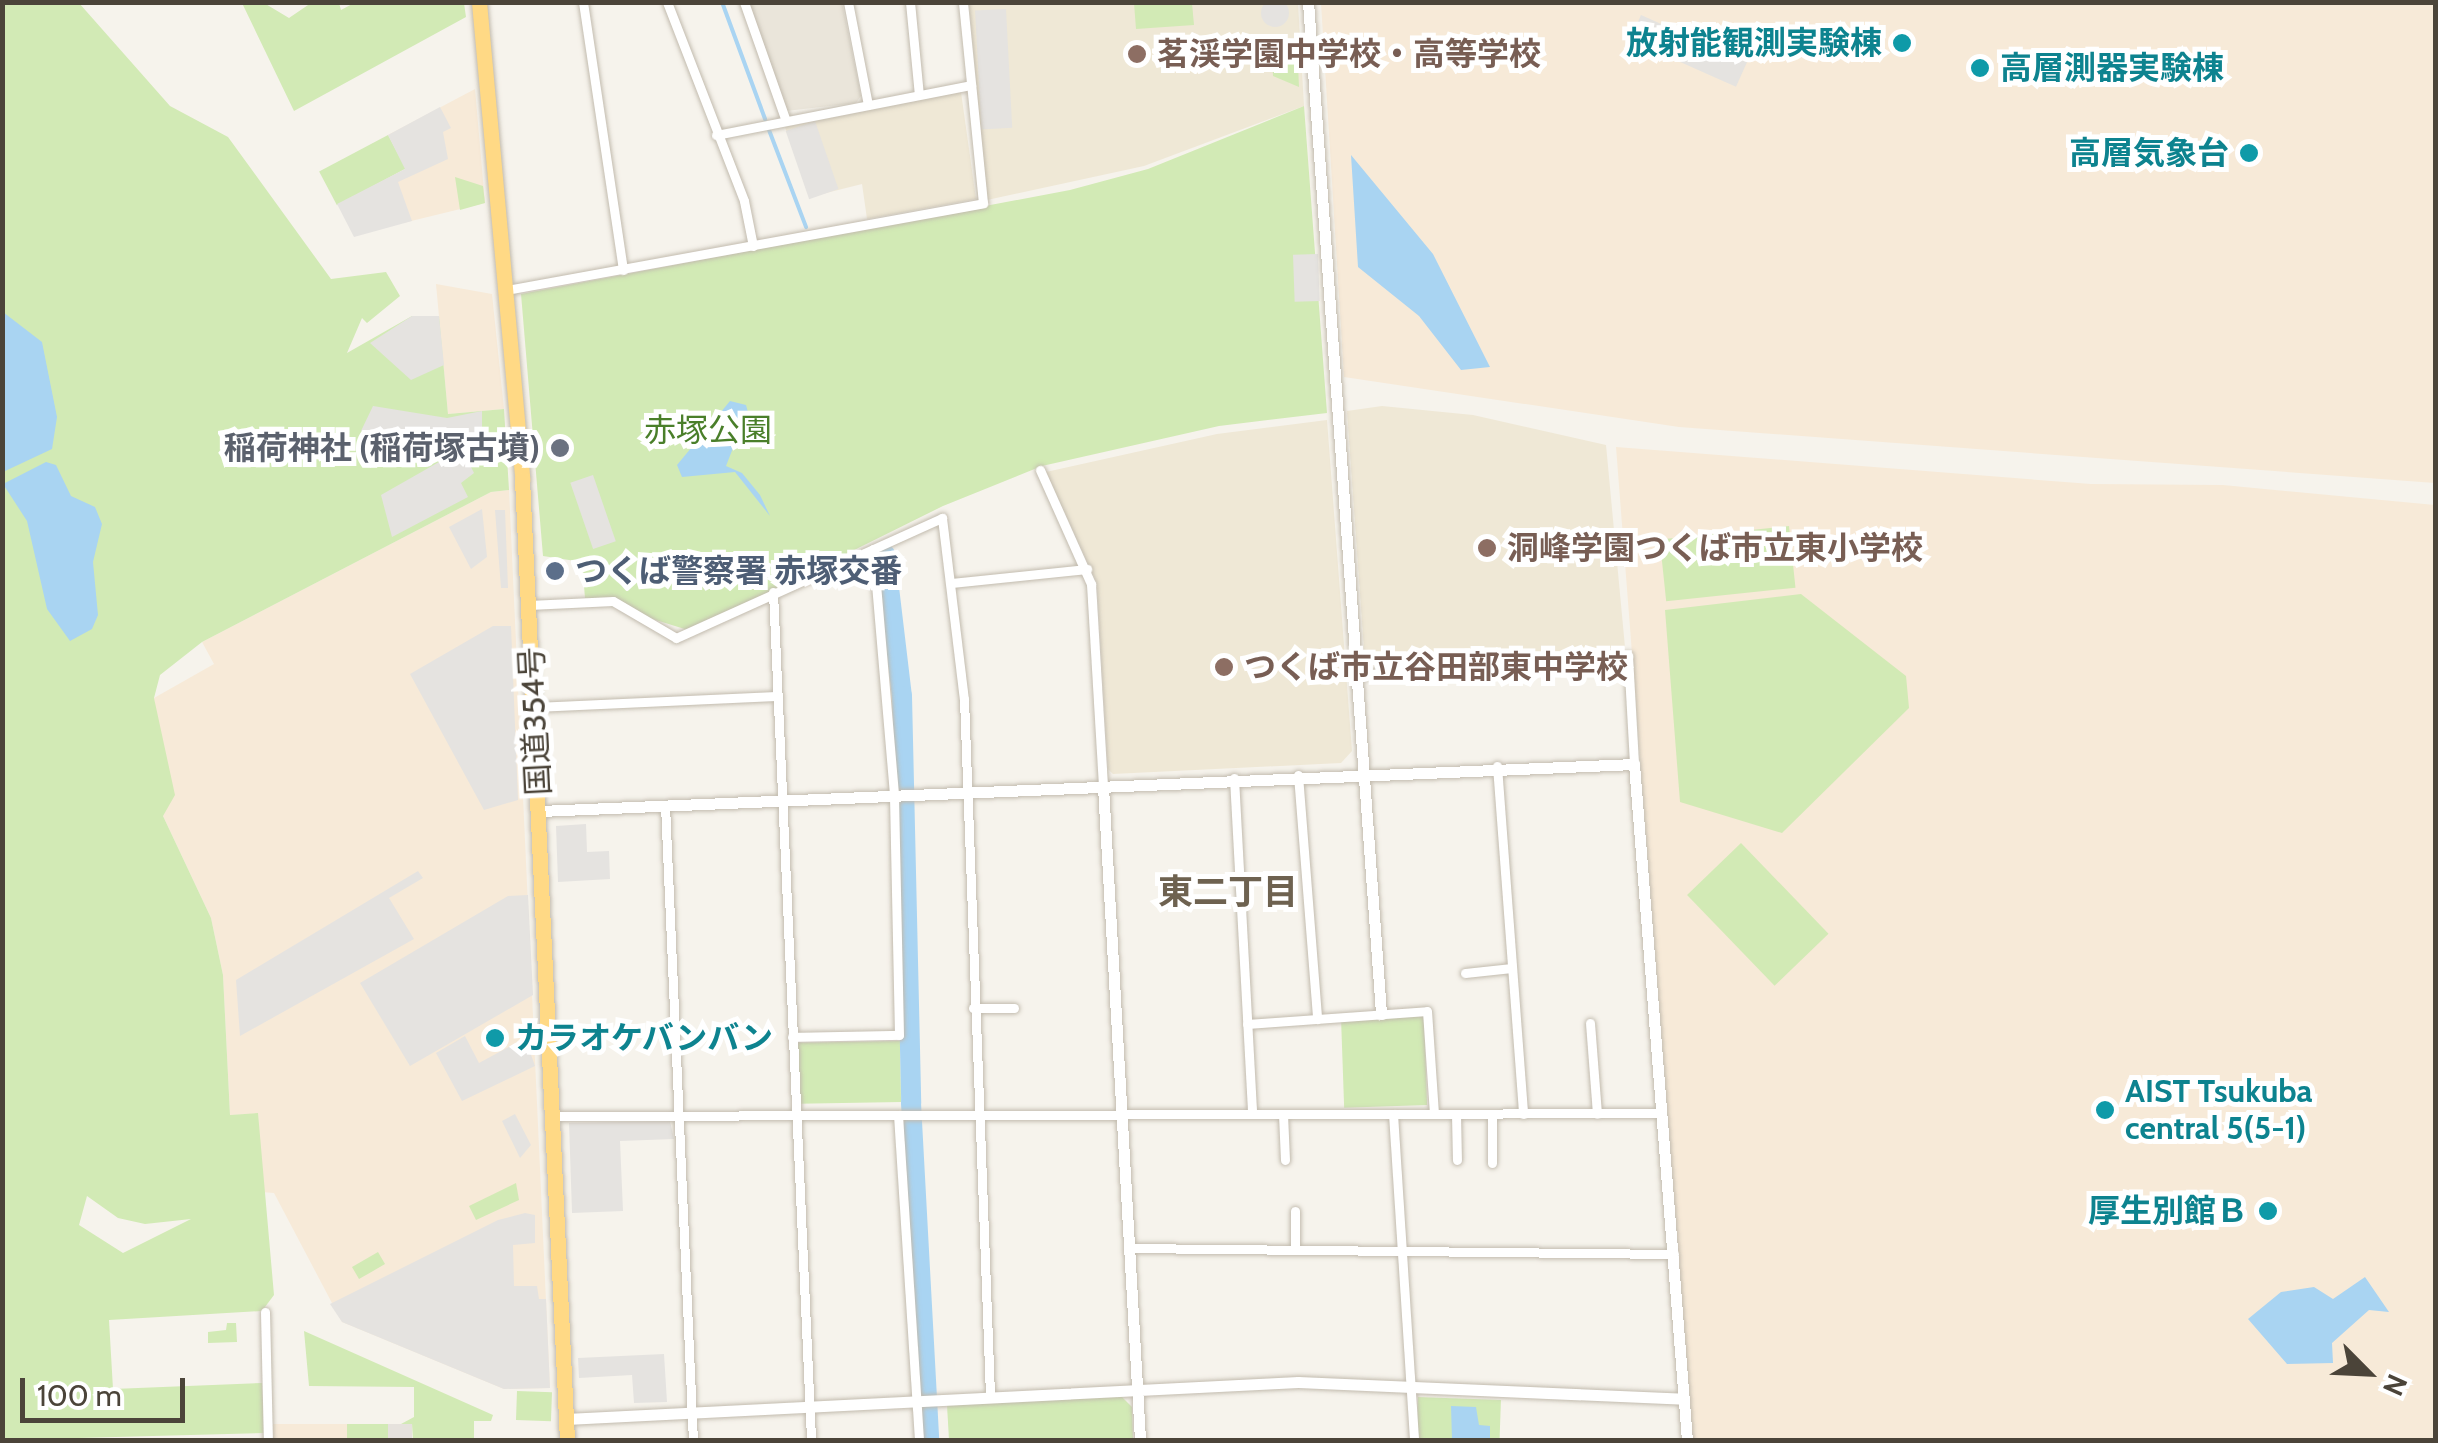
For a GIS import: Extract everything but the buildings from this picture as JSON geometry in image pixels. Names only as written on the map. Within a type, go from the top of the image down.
[{"type":"highway","name":"国道354号","points":[[479,2],[530,605],[567,1440]]},
{"type":"street","points":[[583,2],[623,270]]},
{"type":"street","points":[[667,2],[744,200],[753,246]]},
{"type":"street","points":[[744,2],[786,121]]},
{"type":"street","points":[[848,2],[868,105]]},
{"type":"street","points":[[910,2],[920,95]]},
{"type":"street","points":[[506,290],[983,202],[963,2]]},
{"type":"street","points":[[1308,2],[1381,1014]]},
{"type":"street","points":[[716,135],[971,86]]},
{"type":"street","points":[[1040,470],[1087,570],[1104,786],[1140,1440]]},
{"type":"street","points":[[530,605],[613,601],[676,638],[942,518],[951,583],[966,791],[990,1396]]},
{"type":"street","points":[[792,1037],[899,1035],[897,794],[873,549]]},
{"type":"street","points":[[951,583],[1087,570]]},
{"type":"street","points":[[772,592],[811,1440]]},
{"type":"street","points":[[1356,675],[1628,656],[1688,1440]]},
{"type":"street","points":[[534,706],[778,696]]},
{"type":"street","points":[[540,810],[1497,766],[1634,764]]},
{"type":"street","points":[[1497,766],[1523,1114]]},
{"type":"street","points":[[1298,775],[1317,1019]]},
{"type":"street","points":[[1234,778],[1252,1114]]},
{"type":"street","points":[[665,806],[693,1440]]},
{"type":"street","points":[[1465,972],[1512,968]]},
{"type":"street","points":[[973,1008],[1014,1008]]},
{"type":"street","points":[[1247,1024],[1427,1011],[1434,1114]]},
{"type":"street","points":[[1590,1023],[1597,1114]]},
{"type":"street","points":[[551,1116],[1662,1113]]},
{"type":"street","points":[[1283,1114],[1285,1160]]},
{"type":"street","points":[[1392,1114],[1414,1440]]},
{"type":"street","points":[[1456,1114],[1457,1160]]},
{"type":"street","points":[[1492,1114],[1492,1163]]},
{"type":"street","points":[[898,1115],[919,1440]]},
{"type":"street","points":[[1296,1211],[1296,1250]]},
{"type":"street","points":[[1129,1248],[1674,1254]]},
{"type":"street","points":[[265,1312],[268,1440]]},
{"type":"street","points":[[566,1418],[1298,1382],[1684,1399]]},
{"type":"shaded area","points":[[1275,-1],[1285,3],[1289,13],[1285,23],[1275,27],[1265,23],[1261,13],[1265,3]]},
{"type":"shaded area","points":[[748,3],[842,3],[861,96],[856,103],[786,111]]},
{"type":"shaded area","name":"茗渓学園中学校・高等学校","points":[[969,3],[1298,3],[1304,106],[1144,166],[987,200]]},
{"type":"shaded area","points":[[1321,3],[2435,3],[2435,483],[1679,427],[1344,377]]},
{"type":"shaded area","points":[[1006,9],[1012,128],[981,129],[975,11]]},
{"type":"shaded area","points":[[1641,15],[1747,62],[1736,87],[1630,40]]},
{"type":"shaded area","points":[[475,89],[485,203],[403,223],[337,204],[406,169],[388,135]]},
{"type":"shaded area","points":[[961,92],[976,199],[867,219],[862,184],[810,197],[785,127]]},
{"type":"shaded area","points":[[440,107],[451,128],[443,132],[448,159],[398,182],[412,221],[354,237],[337,204],[405,169],[388,135]]},
{"type":"shaded area","points":[[815,121],[838,189],[809,199],[786,131]]},
{"type":"shaded area","points":[[1318,254],[1320,301],[1295,302],[1293,255]]},
{"type":"shaded area","points":[[436,284],[492,294],[504,409],[448,414]]},
{"type":"shaded area","points":[[412,316],[439,316],[444,365],[411,380],[370,343]]},
{"type":"shaded area","points":[[373,406],[447,418],[482,411],[482,443],[446,445],[361,431]]},
{"type":"shaded area","name":"洞峰学園つくば市立東小学校","points":[[1382,406],[1473,415],[1606,445],[1625,647],[1365,663],[1347,411]]},
{"type":"shaded area","name":"つくば市立谷田部東中学校","points":[[1327,420],[1352,751],[1341,763],[1113,774],[1108,769],[1097,583],[1046,472],[1217,434]]},
{"type":"shaded area","points":[[1616,447],[2091,484],[2223,485],[2435,505],[2435,1440],[1693,1440]]},
{"type":"shaded area","points":[[453,454],[466,457],[474,473],[461,483],[468,497],[392,537],[381,495]]},
{"type":"shaded area","points":[[593,475],[616,541],[593,549],[570,483]]},
{"type":"shaded area","points":[[509,490],[550,1388],[504,1389],[342,1322],[274,1193],[261,1192],[258,1114],[230,1115],[223,975],[211,918],[163,816],[154,698],[214,664],[202,642],[491,492]]},
{"type":"shaded area","points":[[482,509],[487,557],[471,569],[449,527]]},
{"type":"shaded area","points":[[495,510],[505,510],[508,588],[501,588]]},
{"type":"shaded area","points":[[493,626],[511,626],[518,800],[484,810],[410,674]]},
{"type":"shaded area","points":[[586,824],[587,852],[609,851],[610,879],[558,882],[556,826]]},
{"type":"shaded area","points":[[418,871],[423,878],[389,898],[414,939],[240,1036],[236,980]]},
{"type":"shaded area","points":[[528,895],[533,995],[410,1066],[360,983],[508,896]]},
{"type":"shaded area","points":[[465,1036],[479,1063],[525,1038],[535,1066],[462,1101],[436,1053]]},
{"type":"shaded area","points":[[515,1114],[531,1145],[520,1158],[502,1121]]},
{"type":"shaded area","points":[[670,1121],[674,1139],[620,1141],[623,1211],[572,1213],[569,1123]]},
{"type":"shaded area","points":[[525,1213],[535,1215],[535,1243],[513,1245],[514,1286],[537,1286],[539,1299],[546,1299],[550,1388],[504,1389],[342,1322],[330,1304],[498,1220]]},
{"type":"shaded area","points":[[664,1354],[667,1402],[634,1403],[632,1375],[579,1378],[578,1358]]},
{"type":"shaded area","points":[[273,1424],[347,1424],[347,1440],[273,1440]]},
{"type":"shaded area","points":[[388,1424],[412,1424],[412,1440],[388,1440]]},
{"type":"green space","points":[[3,3],[79,3],[170,106],[228,137],[331,279],[386,272],[400,296],[367,323],[362,318],[347,353],[412,316],[439,316],[448,414],[504,409],[509,490],[491,492],[202,642],[160,675],[154,698],[175,795],[163,816],[211,918],[223,975],[230,1115],[258,1113],[274,1295],[262,1311],[109,1320],[113,1389],[262,1383],[264,1433],[3,1440]],"holes":[[[87,1196],[118,1218],[145,1224],[191,1219],[123,1253],[79,1225]]]},
{"type":"green space","points":[[242,3],[264,3],[289,18],[311,3],[339,3],[341,10],[354,3],[464,3],[466,17],[294,111]]},
{"type":"green space","points":[[1134,3],[1192,3],[1194,25],[1136,29]]},
{"type":"green space","points":[[1281,43],[1297,43],[1299,87],[1273,76],[1272,52]]},
{"type":"green space","name":"赤塚公園","points":[[1304,106],[1327,413],[1219,426],[1042,466],[943,506],[691,631],[585,598],[582,562],[543,556],[521,294],[1070,190],[1148,169]]},
{"type":"green space","points":[[388,135],[406,169],[337,205],[319,172]]},
{"type":"green space","points":[[455,177],[483,186],[485,203],[460,210]]},
{"type":"green space","points":[[1789,526],[1795,588],[1666,601],[1660,540]]},
{"type":"green space","points":[[1801,594],[1906,676],[1909,708],[1782,833],[1680,802],[1665,610]]},
{"type":"green space","points":[[1741,843],[1829,934],[1775,986],[1687,895]]},
{"type":"green space","points":[[1424,1016],[1427,1105],[1344,1108],[1341,1019]]},
{"type":"green space","points":[[900,1041],[901,1102],[799,1104],[798,1043]]},
{"type":"green space","points":[[516,1183],[519,1200],[476,1220],[469,1206]]},
{"type":"green space","points":[[378,1252],[385,1264],[359,1279],[352,1267]]},
{"type":"green space","points":[[227,1323],[236,1323],[237,1342],[208,1343],[208,1332],[226,1330]]},
{"type":"green space","points":[[304,1331],[493,1415],[491,1421],[474,1421],[474,1438],[413,1440],[412,1424],[401,1424],[414,1417],[414,1387],[309,1386]]},
{"type":"green space","points":[[517,1391],[552,1392],[551,1421],[516,1420]]},
{"type":"green space","points":[[1121,1396],[1132,1407],[1133,1440],[949,1440],[947,1405]]},
{"type":"green space","points":[[1418,1397],[1501,1400],[1500,1440],[1416,1440]]},
{"type":"green space","points":[[347,1424],[388,1424],[388,1440],[347,1440]]},
{"type":"water","points":[[1351,155],[1433,254],[1490,367],[1461,370],[1419,316],[1358,267]]},
{"type":"water","points":[[3,312],[42,342],[57,417],[52,449],[3,472]]},
{"type":"water","points":[[730,401],[746,405],[749,416],[729,430],[725,439],[733,448],[726,466],[742,473],[760,495],[770,516],[735,472],[682,477],[677,465]]},
{"type":"water","points":[[46,462],[56,465],[71,496],[95,507],[102,524],[93,562],[98,615],[92,629],[70,641],[47,609],[27,521],[3,484]]},
{"type":"water","points":[[2365,1277],[2389,1312],[2369,1310],[2332,1343],[2333,1363],[2287,1364],[2248,1319],[2281,1292],[2314,1287],[2333,1299]]},
{"type":"water","points":[[1451,1406],[1476,1407],[1479,1425],[1490,1426],[1490,1440],[1452,1440]]},
{"type":"waterway","points":[[722,2],[765,119]]},
{"type":"waterway","points":[[769,130],[806,227]]},
{"type":"waterway","points":[[885,554],[902,696],[911,1103],[929,1440]]},
{"type":"place","name":"放射能観測実験棟","points":[[1902,43]]},
{"type":"place","name":"茗渓学園中学校・高等学校","points":[[1137,54]]},
{"type":"place","name":"高層測器実験棟","points":[[1980,68]]},
{"type":"place","name":"高層気象台","points":[[2249,153]]},
{"type":"place","name":"稲荷神社 (稲荷塚古墳)","points":[[560,448]]},
{"type":"place","name":"洞峰学園つくば市立東小学校","points":[[1487,548]]},
{"type":"place","name":"つくば警察署 赤塚交番","points":[[555,571]]},
{"type":"place","name":"つくば市立谷田部東中学校","points":[[1224,667]]},
{"type":"place","name":"カラオケバンバン","points":[[495,1038]]},
{"type":"place","name":"AIST Tsukuba central 5(5-1)","points":[[2105,1110]]},
{"type":"place","name":"厚生別館Ｂ","points":[[2268,1211]]},
{"type":"district","name":"東二丁目","points":[[1228,892]]}]
